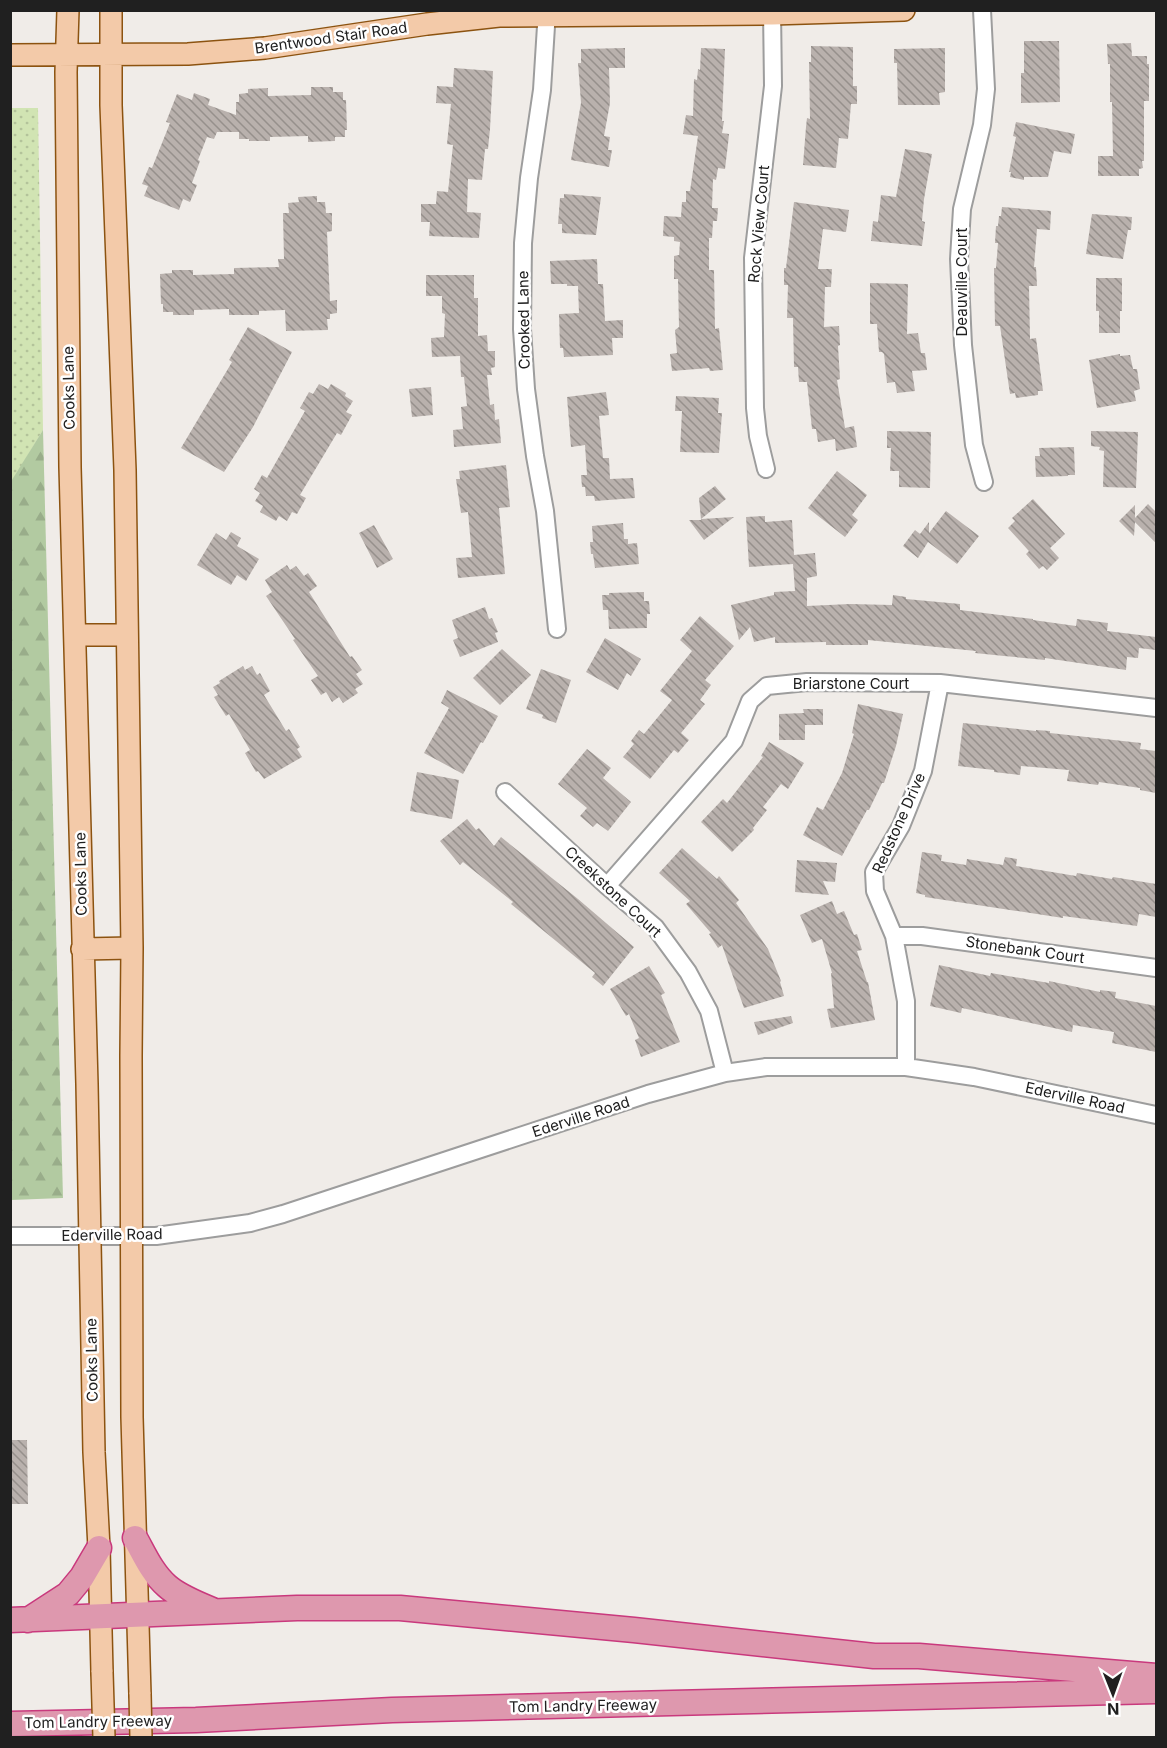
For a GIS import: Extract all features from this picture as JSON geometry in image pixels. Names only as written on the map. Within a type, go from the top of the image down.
[{"type":"highway","points":[[135,1538],[151,1567],[167,1586],[216,1612]]},
{"type":"highway","points":[[19,1620],[68,1594],[82,1577],[99,1548]]},
{"type":"highway","points":[[19,1620],[297,1608],[400,1608],[874,1656],[920,1656],[1156,1676]]},
{"type":"highway","name":"Tom Landry Freeway","points":[[10,1724],[196,1720],[392,1710],[1156,1691]]},
{"type":"main road","name":"Cooks Lane","points":[[68,10],[66,55],[70,467],[76,635],[94,1452],[104,1737]]},
{"type":"main road","points":[[111,10],[111,105],[125,470],[132,948],[135,1538],[141,1737]]},
{"type":"main road","name":"Brentwood Stair Road","points":[[10,55],[188,54],[265,48],[427,24],[547,13],[904,10]]},
{"type":"main road","points":[[76,635],[127,635]]},
{"type":"main road","points":[[82,949],[132,948]]},
{"type":"street","name":"Deauville Court","points":[[982,10],[986,89],[982,126],[962,209],[959,259],[964,356],[974,445],[984,482]]},
{"type":"street","name":"Rock View Court","points":[[766,469],[758,436],[755,408],[753,258],[773,86],[772,12]]},
{"type":"street","name":"Crooked Lane","points":[[547,13],[542,90],[529,178],[523,243],[522,329],[526,389],[545,511],[557,629]]},
{"type":"street","name":"Briarstone Court","points":[[607,886],[734,741],[750,701],[767,686],[807,681],[940,683],[1156,708]]},
{"type":"street","name":"Redstone Drive","points":[[906,1067],[906,1000],[894,936],[875,891],[874,872],[901,826],[923,771],[940,683]]},
{"type":"street","name":"Creekstone Court","points":[[505,792],[655,927],[688,972],[709,1011],[725,1073]]},
{"type":"street","name":"Stonebank Court","points":[[894,936],[922,936],[1156,968]]},
{"type":"street","name":"Ederville Road","points":[[10,1236],[156,1236],[250,1223],[648,1094],[725,1073],[766,1067],[906,1067],[974,1077],[1156,1116]]},
{"type":"green space","points":[[11,108],[38,108],[43,430],[11,483]]},
{"type":"green space","points":[[43,430],[63,1198],[11,1200],[10,483]]},
{"type":"building","points":[[1024,41],[1059,41],[1060,102],[1021,103]]},
{"type":"building","points":[[1131,43],[1132,56],[1147,56],[1147,64],[1149,64],[1149,101],[1144,101],[1143,168],[1139,169],[1139,176],[1098,176],[1098,156],[1113,156],[1110,64],[1108,64],[1107,44]]},
{"type":"building","points":[[811,46],[853,47],[853,86],[857,86],[857,104],[851,104],[848,139],[839,138],[836,168],[803,165],[807,118],[810,119]]},
{"type":"building","points":[[625,48],[625,68],[609,68],[610,103],[604,136],[610,137],[608,150],[612,150],[609,167],[571,160],[581,103],[578,63],[581,63],[581,49]]},
{"type":"building","points":[[701,48],[725,49],[722,133],[729,134],[725,169],[718,168],[716,180],[713,179],[712,208],[718,208],[717,221],[713,221],[712,238],[709,238],[709,270],[714,270],[715,329],[719,328],[723,370],[710,371],[709,368],[672,371],[670,354],[677,353],[675,330],[679,327],[678,279],[674,279],[674,256],[679,255],[680,242],[674,241],[674,237],[663,236],[664,216],[681,217],[682,202],[686,202],[686,191],[690,191],[698,136],[683,134],[686,115],[693,116],[694,79],[697,80],[698,69],[700,70]]},
{"type":"building","points":[[945,48],[945,92],[939,93],[940,105],[898,105],[897,63],[894,63],[894,49]]},
{"type":"building","points":[[454,68],[493,71],[488,149],[485,149],[482,180],[468,179],[467,212],[481,213],[479,238],[429,236],[430,222],[421,222],[421,204],[436,204],[437,191],[448,192],[453,145],[447,144],[451,104],[436,103],[437,86],[453,87]]},
{"type":"building","points":[[311,87],[333,87],[333,92],[343,92],[343,100],[346,100],[347,130],[345,130],[345,137],[335,137],[335,141],[308,142],[308,136],[270,137],[270,141],[249,141],[249,139],[239,139],[239,132],[217,132],[214,139],[207,137],[198,160],[200,161],[192,183],[197,185],[190,202],[183,199],[179,210],[144,196],[148,186],[142,184],[149,167],[152,168],[170,123],[166,122],[177,94],[192,100],[194,93],[210,99],[208,105],[236,115],[236,102],[239,102],[239,94],[248,93],[248,89],[268,88],[268,96],[311,95]]},
{"type":"building","points":[[1016,122],[1075,134],[1071,154],[1054,151],[1048,177],[1024,177],[1024,180],[1010,177]]},
{"type":"building","points":[[905,149],[932,154],[924,199],[922,221],[925,222],[922,246],[871,241],[873,221],[878,222],[881,195],[896,197]]},
{"type":"building","points":[[564,194],[601,197],[596,235],[562,233],[562,224],[558,224],[560,198],[564,198]]},
{"type":"building","points":[[317,196],[317,202],[325,202],[326,213],[332,213],[332,231],[327,232],[330,301],[337,300],[337,313],[330,314],[330,319],[327,319],[328,330],[286,331],[285,310],[259,311],[259,315],[229,315],[229,309],[194,310],[194,315],[173,315],[173,312],[163,312],[160,274],[172,273],[172,270],[193,270],[193,275],[234,274],[234,268],[279,267],[278,259],[284,259],[283,213],[289,213],[288,203],[299,202],[298,197]]},
{"type":"building","points":[[794,202],[849,210],[846,232],[823,229],[818,269],[832,269],[831,287],[825,287],[824,327],[839,326],[840,379],[837,380],[845,428],[854,426],[857,447],[836,451],[835,439],[818,442],[816,429],[812,429],[807,382],[799,382],[798,367],[794,367],[793,318],[787,318],[788,285],[784,285],[784,268],[786,268]]},
{"type":"building","points":[[1002,207],[1051,211],[1050,230],[1037,229],[1034,267],[1036,267],[1037,286],[1029,286],[1030,339],[1036,338],[1043,391],[1038,391],[1038,395],[1016,398],[1015,393],[1010,394],[1000,326],[995,326],[994,268],[996,268],[998,243],[995,243],[996,226],[998,226]]},
{"type":"building","points":[[1092,214],[1132,217],[1123,259],[1086,254]]},
{"type":"building","points":[[597,259],[598,284],[603,284],[605,321],[623,320],[623,338],[612,338],[613,355],[564,357],[563,348],[560,348],[559,314],[579,313],[578,286],[551,284],[550,261]]},
{"type":"building","points":[[426,275],[474,275],[474,298],[478,298],[478,336],[487,335],[488,351],[495,351],[495,367],[491,368],[492,375],[487,375],[490,405],[494,404],[495,420],[499,419],[501,443],[454,447],[453,430],[463,429],[461,407],[467,406],[464,377],[461,377],[460,356],[432,357],[431,338],[444,337],[445,314],[442,313],[442,296],[426,296]]},
{"type":"building","points":[[1096,278],[1122,278],[1120,333],[1099,333]]},
{"type":"building","points":[[870,283],[908,284],[907,334],[918,333],[921,353],[925,353],[927,370],[912,371],[915,391],[897,393],[895,382],[887,383],[884,354],[879,352],[877,324],[870,324]]},
{"type":"building","points":[[248,327],[292,352],[253,427],[224,472],[181,448],[232,362],[229,360]]},
{"type":"building","points":[[1120,354],[1120,356],[1130,355],[1133,369],[1137,369],[1140,389],[1134,391],[1136,401],[1097,408],[1089,360]]},
{"type":"building","points":[[319,384],[328,389],[331,384],[346,393],[345,396],[353,401],[346,412],[352,415],[341,435],[337,433],[300,495],[306,498],[297,514],[292,512],[287,521],[279,516],[276,521],[260,512],[263,506],[255,501],[260,493],[254,489],[262,475],[267,478],[305,411],[300,408],[309,392],[313,394]]},
{"type":"building","points":[[431,387],[433,415],[412,417],[409,389]]},
{"type":"building","points":[[606,392],[609,415],[599,416],[603,458],[609,458],[610,479],[633,478],[635,498],[595,501],[594,496],[586,496],[585,487],[582,487],[581,475],[587,475],[585,445],[571,447],[567,397]]},
{"type":"building","points":[[676,396],[719,398],[718,413],[722,413],[719,453],[680,452],[682,411],[675,411]]},
{"type":"building","points":[[887,431],[931,432],[930,488],[899,487],[899,471],[890,471],[891,448],[887,448]]},
{"type":"building","points":[[1091,431],[1138,432],[1136,488],[1103,487],[1104,451],[1099,450],[1100,447],[1091,446]]},
{"type":"building","points":[[1074,447],[1075,475],[1036,477],[1035,456],[1040,456],[1039,448]]},
{"type":"building","points":[[506,465],[510,507],[499,508],[505,574],[458,578],[456,558],[472,557],[468,512],[461,513],[456,479],[460,479],[459,471]]},
{"type":"building","points":[[837,471],[867,495],[852,515],[858,520],[845,537],[808,508]]},
{"type":"building","points":[[715,486],[726,499],[701,519],[734,517],[704,540],[689,520],[701,520],[699,498]]},
{"type":"building","points":[[1033,499],[1065,534],[1050,548],[1059,558],[1047,570],[1043,566],[1039,569],[1026,554],[1029,551],[1008,528],[1015,521],[1012,518]]},
{"type":"building","points":[[1148,504],[1156,512],[1156,543],[1135,522],[1134,536],[1119,521],[1135,505],[1135,518]]},
{"type":"building","points":[[946,511],[979,536],[957,564],[928,542],[918,558],[903,546],[915,530],[920,534],[929,522],[929,533]]},
{"type":"building","points":[[765,516],[765,522],[792,520],[794,555],[815,553],[817,576],[807,578],[807,606],[892,605],[893,595],[906,597],[906,599],[960,604],[960,610],[1076,626],[1077,619],[1108,623],[1107,631],[1156,637],[1156,650],[1139,648],[1138,658],[1127,657],[1126,670],[1045,658],[1045,660],[1004,656],[868,640],[868,645],[826,645],[826,642],[775,643],[775,637],[754,642],[750,627],[739,640],[731,605],[774,595],[774,592],[795,591],[793,564],[749,567],[746,517]]},
{"type":"building","points":[[623,523],[624,539],[628,539],[628,544],[637,543],[639,564],[595,568],[590,542],[593,542],[592,526]]},
{"type":"building","points":[[374,525],[393,559],[377,568],[359,533]]},
{"type":"building","points":[[231,532],[241,538],[237,546],[259,559],[246,581],[237,575],[231,585],[197,565],[216,533],[226,540]]},
{"type":"building","points":[[287,565],[290,570],[296,566],[304,576],[308,573],[317,586],[309,592],[350,657],[352,656],[362,670],[356,674],[363,684],[355,689],[358,693],[343,703],[339,697],[332,702],[326,692],[321,695],[311,680],[318,676],[266,596],[272,592],[265,580]]},
{"type":"building","points":[[644,592],[644,601],[649,601],[650,614],[647,614],[647,628],[609,629],[608,610],[603,610],[602,595]]},
{"type":"building","points":[[485,607],[489,619],[492,618],[498,632],[495,633],[498,642],[460,657],[453,640],[458,638],[452,620]]},
{"type":"building","points":[[700,616],[734,646],[705,680],[711,685],[700,700],[705,704],[681,733],[689,740],[678,753],[674,750],[650,779],[623,757],[634,744],[631,741],[639,730],[644,734],[672,700],[660,691],[692,651],[680,640]]},
{"type":"building","points":[[605,638],[641,659],[631,676],[627,673],[618,690],[586,672]]},
{"type":"building","points":[[502,649],[531,675],[500,705],[473,678]]},
{"type":"building","points":[[243,666],[245,670],[252,666],[257,675],[260,673],[270,691],[264,695],[286,731],[289,729],[300,747],[297,749],[302,757],[264,779],[258,771],[256,772],[245,753],[250,750],[229,714],[226,716],[214,697],[218,695],[213,687]]},
{"type":"building","points":[[541,669],[571,680],[556,723],[526,709]]},
{"type":"building","points":[[447,690],[498,716],[463,774],[424,753],[449,708],[441,703]]},
{"type":"building","points":[[858,704],[903,714],[884,783],[842,856],[803,835],[817,807],[823,810],[842,773],[854,734],[852,733]]},
{"type":"building","points":[[803,709],[823,709],[823,725],[805,725],[805,740],[779,740],[779,714],[804,713]]},
{"type":"building","points":[[963,723],[1141,743],[1140,749],[1156,751],[1156,793],[1140,790],[1140,788],[1099,782],[1098,785],[1067,781],[1069,770],[1021,766],[1020,775],[958,766]]},
{"type":"building","points":[[769,742],[804,763],[788,789],[781,784],[763,807],[767,810],[753,828],[754,830],[732,852],[701,822],[723,799],[727,803],[763,757],[761,756]]},
{"type":"building","points":[[587,749],[611,768],[603,778],[631,802],[608,831],[597,823],[593,827],[580,816],[587,808],[558,784]]},
{"type":"building","points":[[417,772],[459,780],[452,819],[410,811]]},
{"type":"building","points":[[467,819],[476,830],[479,828],[494,846],[501,837],[634,947],[603,986],[592,977],[595,973],[511,904],[513,902],[463,862],[460,865],[440,841]]},
{"type":"building","points":[[682,848],[717,879],[719,876],[739,900],[736,903],[768,949],[781,981],[784,996],[744,1008],[722,945],[718,948],[709,934],[711,933],[686,904],[690,901],[659,873]]},
{"type":"building","points":[[922,852],[942,855],[941,861],[966,865],[967,859],[1003,865],[1005,857],[1017,859],[1016,866],[1076,876],[1077,873],[1156,884],[1156,917],[1139,914],[1137,926],[1063,916],[1063,918],[925,897],[925,895],[916,893]]},
{"type":"building","points":[[797,860],[837,863],[835,882],[823,881],[829,895],[795,892]]},
{"type":"building","points":[[832,901],[837,914],[844,911],[854,935],[857,934],[862,950],[857,951],[868,982],[875,1020],[831,1028],[827,1009],[834,1008],[832,973],[822,939],[812,943],[800,915]]},
{"type":"building","points":[[939,965],[990,976],[991,973],[1049,983],[1049,981],[1100,992],[1100,990],[1116,992],[1115,998],[1156,1006],[1156,1052],[1112,1043],[1114,1032],[1073,1025],[1072,1032],[962,1008],[961,1013],[930,1006]]},
{"type":"building","points":[[649,966],[665,993],[661,995],[680,1042],[641,1057],[635,1040],[639,1038],[629,1014],[626,1016],[610,989]]},
{"type":"building","points":[[791,1016],[793,1023],[758,1035],[754,1022]]},
{"type":"building","points":[[10,1440],[27,1440],[28,1504],[10,1504]]}]
